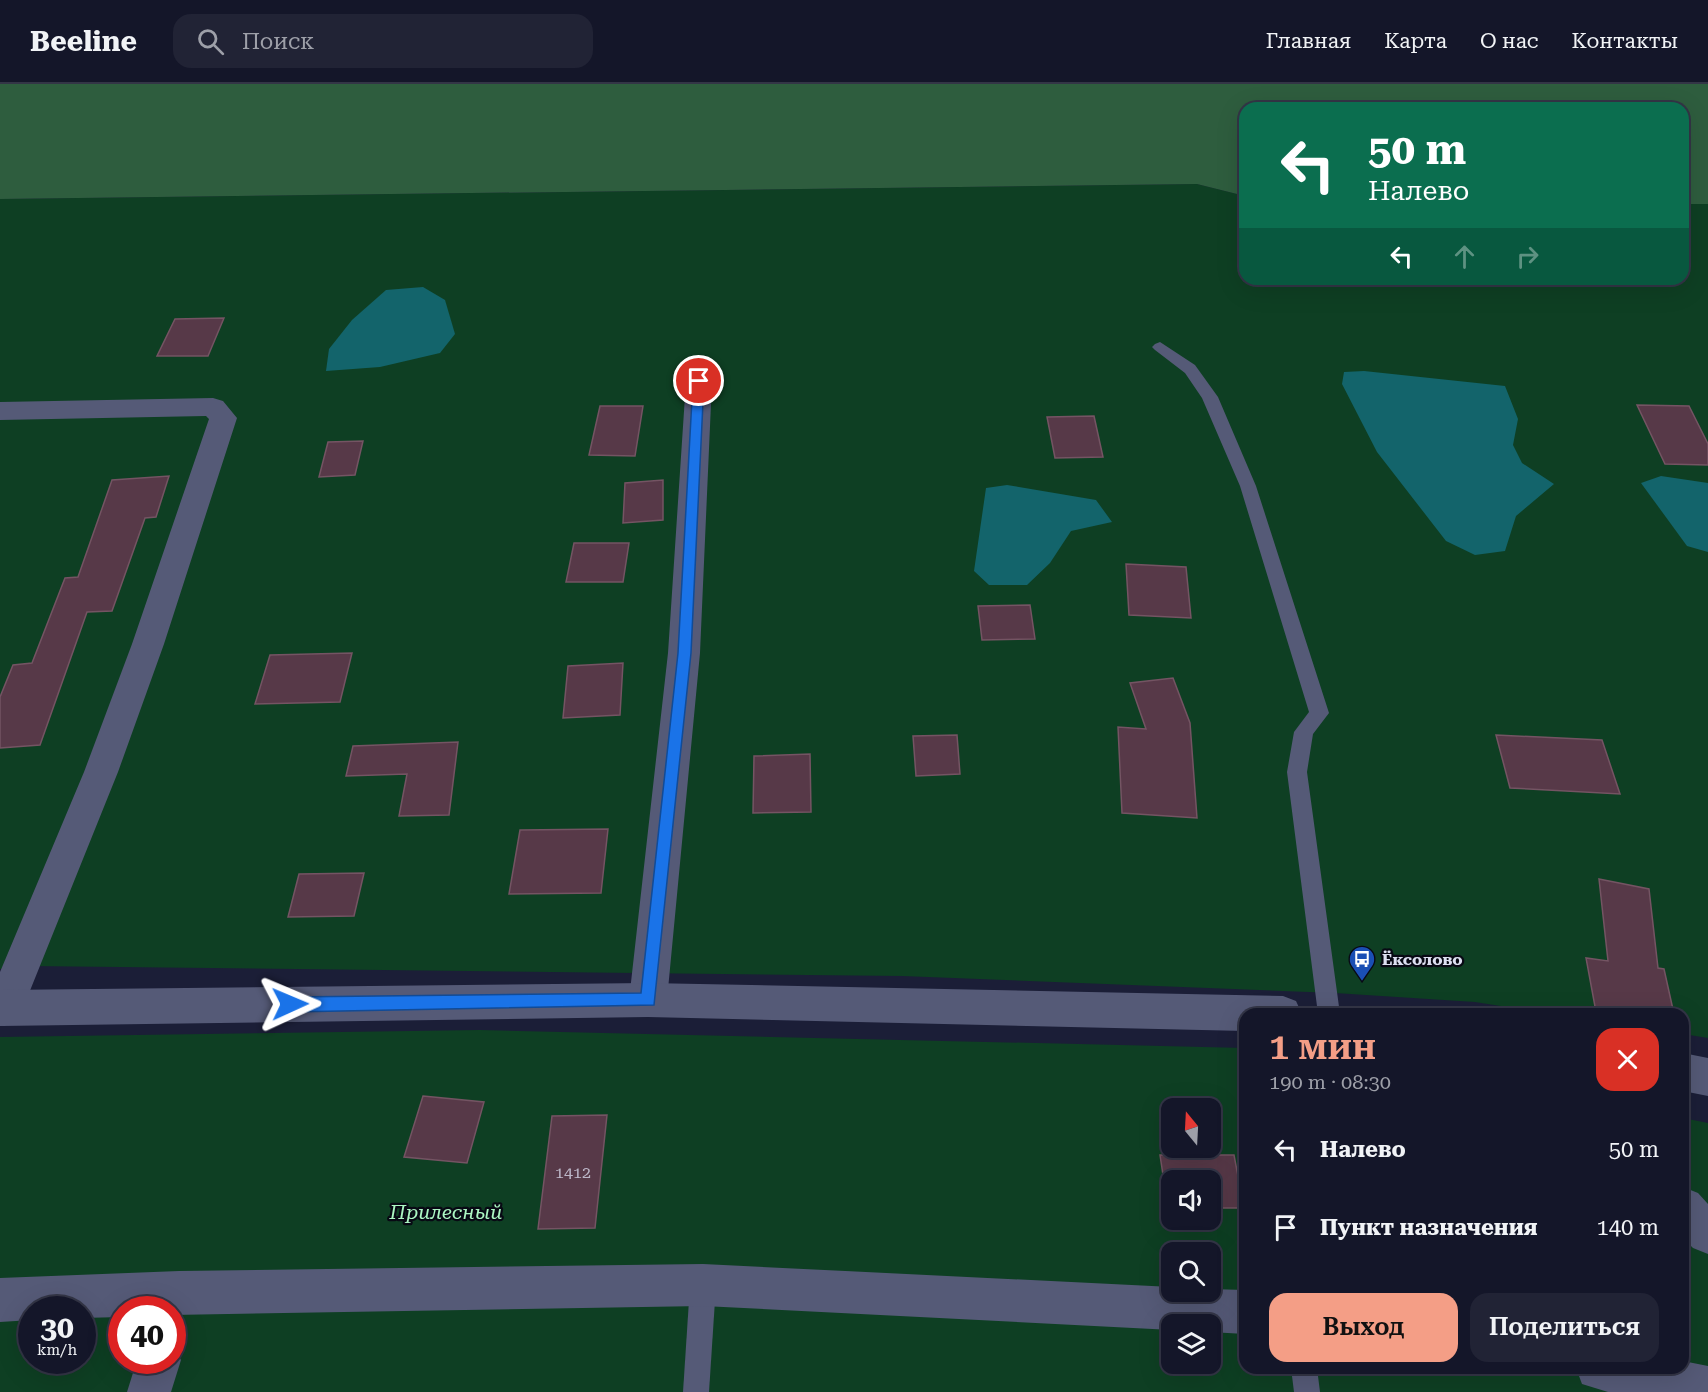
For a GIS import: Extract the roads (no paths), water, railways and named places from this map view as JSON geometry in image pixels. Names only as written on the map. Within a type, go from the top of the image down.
[{"type":"street","points":[[648,1000],[684,653],[699,381]]},
{"type":"street","points":[[0,411],[213,407],[223,418],[148,644],[101,772],[2,1008],[648,1000],[1239,1013]]},
{"type":"street","points":[[1689,1073],[1708,1077]]},
{"type":"street","points":[[1689,1214],[1708,1233]]},
{"type":"street","points":[[186,1304],[703,1285],[1239,1312]]},
{"type":"street","points":[[0,1300],[108,1302]]},
{"type":"street","points":[[149,1392],[155,1374]]},
{"type":"street","points":[[1631,1374],[1708,1388]]},
{"type":"lane","points":[[1160,347],[1190,369],[1210,397],[1248,486],[1319,713],[1304,732],[1297,772],[1328,1008]]},
{"type":"lane","points":[[696,1392],[703,1285]]},
{"type":"lane","points":[[1305,1374],[1307,1392]]},
{"type":"place","name":"Ёксолово","points":[[1362,982]]},
{"type":"park label","name":"Прилесный","points":[[446,1212]]}]
